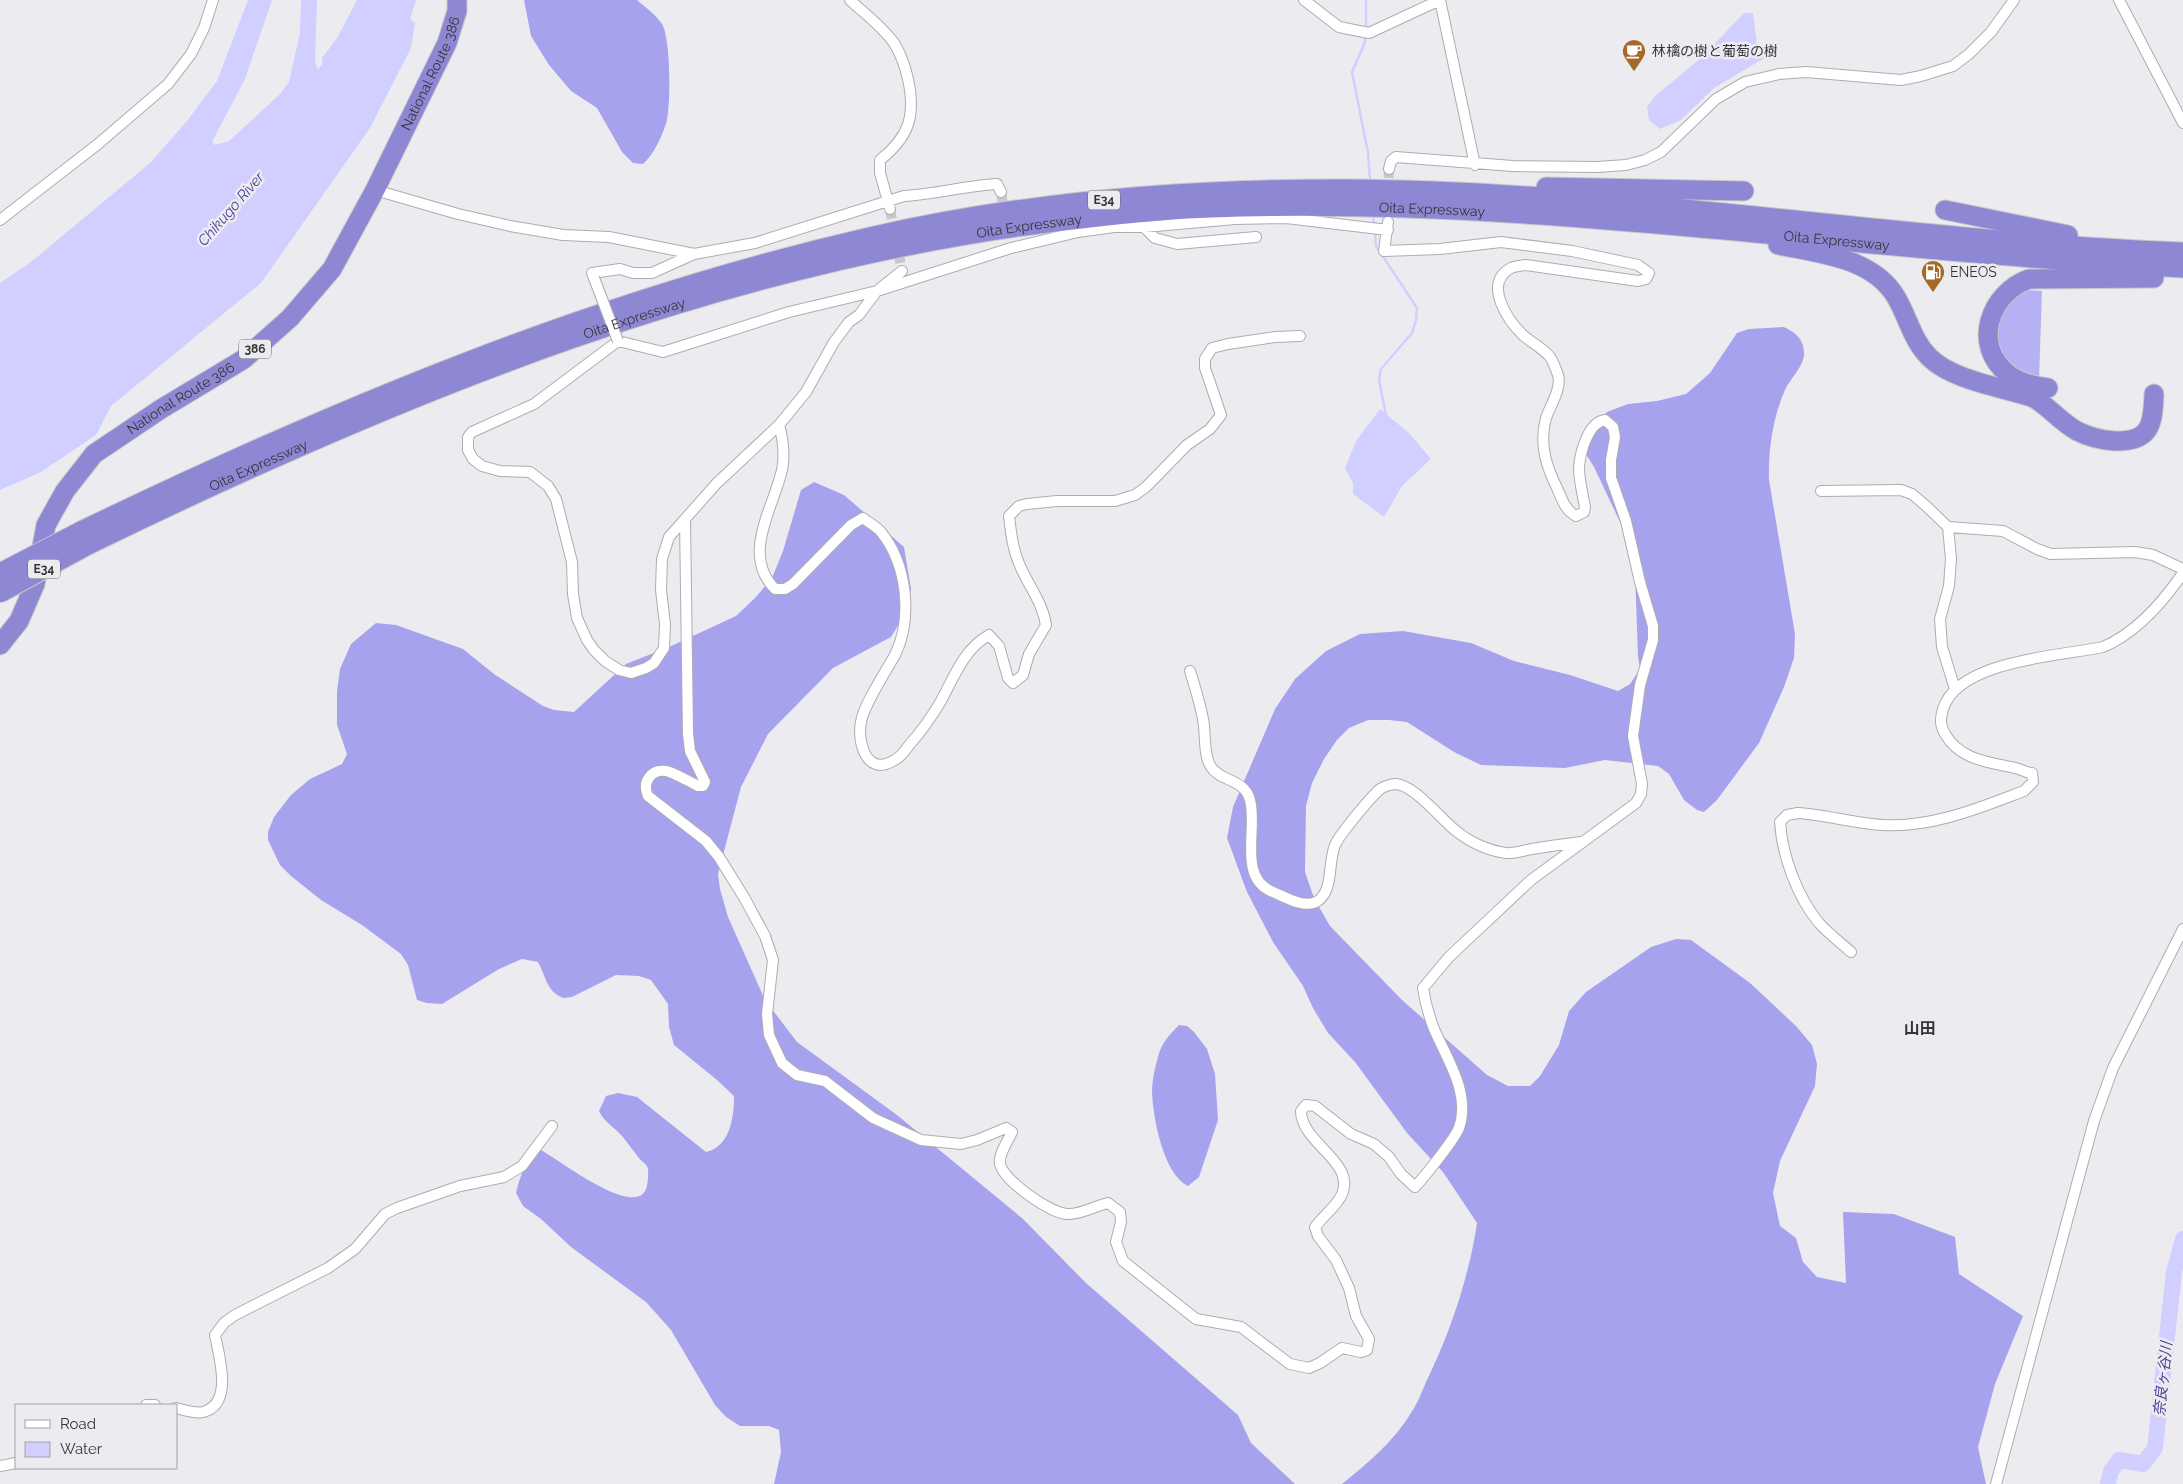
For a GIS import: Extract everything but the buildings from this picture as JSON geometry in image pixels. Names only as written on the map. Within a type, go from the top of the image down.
[{"type":"highway","name":"National Route 386","points":[[0,645],[19,621],[35,584],[46,525],[64,491],[94,454],[161,409],[244,359],[290,318],[332,269],[375,190],[447,43],[457,11],[457,0]]},
{"type":"highway","points":[[1350,189],[1503,187],[1744,191]]},
{"type":"highway","name":"Oita Expressway","points":[[0,592],[85,538],[233,458],[466,361],[548,330],[715,276],[879,235],[1039,208],[1189,193],[1350,189],[1512,196],[1753,216],[2005,241],[2183,252]]},
{"type":"highway","name":"Oita Expressway","points":[[0,573],[191,496],[320,438],[556,344],[722,290],[869,253],[959,235],[1044,223],[1207,208],[1354,206],[1516,212],[1741,230],[2014,257],[2183,268]]},
{"type":"highway","points":[[1944,210],[2074,236],[2183,247]]},
{"type":"highway","points":[[1516,212],[1722,236],[1808,251],[1859,265],[1874,274],[1896,297],[1910,331],[1929,358],[1957,375],[2034,398],[2046,405],[2066,424],[2091,437],[2130,441],[2139,438],[2151,422],[2154,394]]},
{"type":"highway","points":[[2048,388],[2022,382],[2007,374],[1990,350],[1988,334],[1990,318],[1995,305],[2005,292],[2017,284],[2038,278],[2183,278]]},
{"type":"street","points":[[0,220],[98,144],[168,84],[191,54],[204,28],[213,0]]},
{"type":"street","points":[[850,0],[882,29],[894,44],[903,61],[911,91],[912,109],[910,123],[894,149],[880,160],[880,172],[889,205]]},
{"type":"street","points":[[1304,0],[1339,27],[1369,33],[1440,0],[1475,164]]},
{"type":"street","points":[[1389,169],[1391,161],[1396,157],[1475,164],[1596,168],[1645,160],[1667,147],[1716,99],[1745,82],[1779,74],[1806,72],[1901,80],[1953,66],[1969,54],[1991,32],[2014,0]]},
{"type":"street","points":[[2119,0],[2183,122]]},
{"type":"street","points":[[618,341],[592,272],[620,269],[633,273],[652,273],[694,254],[755,243],[889,205],[904,196],[925,195],[976,185],[997,184],[1001,192]]},
{"type":"street","points":[[375,190],[458,214],[510,226],[563,235],[609,237],[694,254]]},
{"type":"street","points":[[618,341],[663,352],[788,312],[877,291],[1011,248],[1078,232],[1114,227],[1144,227],[1235,219],[1286,218],[1368,228],[1385,227],[1384,251],[1440,249],[1501,242],[1572,251],[1638,265],[1649,273],[1646,279],[1638,281],[1526,265],[1510,268],[1499,280],[1497,293],[1508,316],[1523,335],[1552,358],[1554,369],[1558,374],[1558,386],[1546,420],[1543,449],[1547,469],[1566,508],[1576,516],[1584,512],[1585,507],[1579,467],[1588,436],[1593,426],[1599,421],[1605,420],[1613,427],[1615,436],[1611,460],[1611,478],[1626,521],[1640,582],[1653,626],[1653,640],[1640,685],[1633,736],[1642,784],[1641,794],[1636,803],[1531,880],[1449,957],[1423,988],[1433,1027],[1459,1084],[1462,1113],[1458,1130],[1415,1187],[1389,1157],[1374,1144],[1351,1134],[1315,1106],[1306,1105],[1301,1111],[1301,1119],[1312,1138],[1338,1164],[1345,1182],[1342,1194],[1315,1227],[1318,1236],[1336,1260],[1348,1288],[1356,1316],[1369,1339],[1367,1350],[1360,1352],[1342,1348],[1320,1363],[1308,1368],[1290,1364],[1273,1353],[1242,1327],[1196,1319],[1123,1261],[1116,1242],[1121,1222],[1120,1212],[1108,1204],[1069,1214],[1057,1213],[1044,1206],[1011,1180],[1000,1166],[1000,1157],[1012,1132],[1006,1128],[977,1140],[961,1144],[921,1140],[873,1118],[825,1081],[797,1076],[782,1063],[769,1035],[767,1014],[773,960],[765,936],[719,857],[706,841],[648,796],[645,789],[647,779],[653,773],[666,771],[698,786],[703,786],[704,782],[690,751],[688,734],[684,519]]},
{"type":"street","points":[[1144,227],[1155,238],[1177,244],[1256,237]]},
{"type":"street","points":[[1008,236],[1011,248]]},
{"type":"street","points":[[618,341],[534,404],[472,432],[468,437],[468,450],[473,459],[482,466],[500,471],[530,472],[548,486],[556,499],[572,562],[573,594],[578,618],[587,640],[605,661],[619,670],[631,673],[654,663],[664,648],[665,624],[661,590],[662,559],[669,537],[716,484],[779,425],[806,392],[834,342],[849,322],[859,315],[877,291],[902,271]]},
{"type":"street","points":[[779,425],[784,455],[782,470],[760,542],[760,565],[765,579],[775,589],[785,589],[793,584],[851,525],[863,518],[881,532],[894,555],[904,588],[906,603],[904,626],[896,652],[861,721],[860,736],[862,749],[867,759],[872,763],[885,765],[898,759],[921,732],[940,702],[961,662],[978,641],[989,635],[999,646],[1008,678],[1013,683],[1023,674],[1029,654],[1046,625],[1044,611],[1021,568],[1013,547],[1009,516],[1019,506],[1027,504],[1057,501],[1115,501],[1135,496],[1186,445],[1210,429],[1222,415],[1205,368],[1205,359],[1212,348],[1275,337],[1300,336]]},
{"type":"street","points":[[1821,491],[1901,490],[1919,500],[1948,527],[2003,531],[2037,549],[2052,554],[2135,552],[2153,555],[2183,571],[2171,590],[2150,613],[2117,641],[2104,647],[2008,665],[1974,677],[1954,689],[1945,703],[1941,717],[1941,727],[1951,744],[1965,755],[1976,760],[2032,773],[2034,782],[2024,791],[1940,820],[1914,824],[1877,825],[1798,814],[1787,815],[1780,822],[1781,838],[1794,877],[1808,907],[1817,921],[1851,952]]},
{"type":"street","points":[[1948,527],[1951,559],[1949,586],[1940,619],[1942,647],[1954,689]]},
{"type":"street","points":[[1190,671],[1203,719],[1210,766],[1220,775],[1234,780],[1243,787],[1250,798],[1253,823],[1251,851],[1254,873],[1257,881],[1266,890],[1298,902],[1310,904],[1318,901],[1326,891],[1336,842],[1380,788],[1395,784],[1404,786],[1418,796],[1456,831],[1473,843],[1507,853],[1582,842]]},
{"type":"street","points":[[1996,1484],[2094,1121],[2113,1068],[2183,930]]},
{"type":"street","points":[[178,1408],[202,1412],[211,1408],[220,1396],[223,1381],[215,1335],[224,1323],[235,1315],[328,1268],[355,1249],[384,1214],[460,1186],[504,1177],[522,1166],[552,1126]]},
{"type":"street","points":[[0,1466],[15,1463]]},
{"type":"shaded area","points":[[524,0],[637,0],[654,14],[662,24],[669,58],[668,115],[657,146],[643,164],[633,163],[622,152],[597,108],[571,91],[549,65],[531,36]]},
{"type":"shaded area","points":[[2023,290],[2042,291],[2039,381],[2007,365],[1996,342],[1999,314]]},
{"type":"shaded area","points":[[1784,327],[1793,332],[1802,342],[1804,356],[1801,365],[1785,390],[1777,411],[1770,445],[1769,480],[1795,634],[1794,658],[1784,687],[1759,743],[1717,800],[1704,812],[1697,810],[1684,800],[1669,774],[1658,766],[1605,760],[1565,768],[1481,765],[1454,752],[1407,722],[1368,720],[1349,728],[1337,740],[1324,759],[1312,783],[1306,806],[1305,872],[1314,898],[1330,926],[1402,1000],[1487,1075],[1508,1086],[1530,1086],[1540,1076],[1559,1045],[1569,1011],[1586,992],[1651,947],[1676,939],[1691,940],[1750,983],[1796,1026],[1812,1045],[1817,1064],[1815,1086],[1780,1161],[1773,1193],[1780,1226],[1796,1238],[1803,1262],[1817,1277],[1846,1283],[1843,1212],[1894,1214],[1955,1237],[1959,1274],[2023,1316],[1995,1384],[1978,1447],[1986,1484],[1342,1484],[1389,1442],[1417,1402],[1443,1344],[1458,1304],[1469,1264],[1477,1223],[1443,1172],[1407,1133],[1355,1062],[1328,1033],[1313,1008],[1303,986],[1273,942],[1247,892],[1227,838],[1233,807],[1275,709],[1295,679],[1326,651],[1360,634],[1403,631],[1471,643],[1514,661],[1570,675],[1618,691],[1630,684],[1640,669],[1634,544],[1629,531],[1620,522],[1594,467],[1584,451],[1589,431],[1607,412],[1628,404],[1657,401],[1686,394],[1710,373],[1737,333],[1749,329]]},
{"type":"shaded area","points":[[814,482],[844,495],[904,547],[911,589],[905,614],[891,637],[833,668],[768,734],[741,787],[718,874],[728,917],[765,1000],[797,1042],[897,1115],[1023,1219],[1086,1283],[1238,1415],[1251,1443],[1295,1484],[774,1484],[781,1452],[779,1430],[769,1426],[740,1426],[726,1417],[715,1405],[671,1330],[646,1302],[571,1247],[541,1219],[523,1206],[516,1193],[524,1169],[539,1149],[578,1174],[614,1193],[630,1197],[641,1195],[647,1185],[647,1166],[622,1136],[601,1115],[599,1111],[606,1096],[618,1093],[637,1097],[706,1152],[714,1149],[725,1138],[733,1113],[734,1096],[674,1045],[669,1027],[668,1004],[651,980],[639,976],[616,975],[572,997],[563,998],[557,995],[547,983],[538,962],[522,959],[499,969],[442,1004],[417,1000],[408,965],[401,954],[362,925],[321,900],[280,865],[268,840],[268,832],[274,817],[291,795],[310,779],[342,764],[347,754],[337,725],[337,691],[340,669],[351,644],[376,623],[396,625],[463,649],[494,674],[543,706],[554,710],[574,712],[626,664],[669,647],[736,616],[755,598],[772,578],[783,551],[801,490]]},
{"type":"shaded area","points":[[1179,1025],[1187,1026],[1194,1032],[1207,1049],[1215,1074],[1218,1120],[1199,1177],[1188,1186],[1179,1180],[1166,1158],[1157,1130],[1152,1092],[1159,1052],[1166,1040]]},
{"type":"water","name":"Chikugo River","points":[[248,0],[272,0],[245,79],[212,142],[215,145],[229,141],[279,95],[289,82],[300,33],[301,0],[317,0],[315,62],[318,69],[322,65],[322,58],[337,38],[357,0],[416,0],[410,19],[415,23],[411,48],[370,128],[261,283],[111,406],[96,435],[41,472],[0,490],[0,283],[31,262],[150,163],[187,121],[217,81]]},
{"type":"water","points":[[1744,13],[1753,13],[1757,45],[1766,57],[1714,88],[1681,120],[1660,129],[1649,120],[1647,107],[1656,95],[1701,58]]},
{"type":"water","points":[[1380,409],[1409,433],[1431,459],[1402,486],[1384,517],[1353,494],[1353,483],[1345,468],[1356,441]]},
{"type":"waterway","points":[[1366,0],[1366,28]]},
{"type":"waterway","points":[[1365,36],[1365,42],[1352,72],[1368,153],[1370,180]]},
{"type":"waterway","points":[[1373,214],[1374,226]]},
{"type":"waterway","points":[[1375,232],[1376,246],[1417,308],[1412,333],[1381,369],[1379,380],[1386,415]]},
{"type":"waterway","name":"奈良ヶ谷川","points":[[2108,1484],[2111,1471],[2119,1460],[2143,1464],[2155,1448],[2174,1272],[2183,1239]]},
{"type":"tunnel","points":[[1388,193],[1389,169]]},
{"type":"tunnel","points":[[1001,192],[1005,216]]},
{"type":"tunnel","points":[[890,209],[902,271]]},
{"type":"place","name":"林檎の樹と葡萄の樹","points":[[1634,72]]},
{"type":"place","name":"ENEOS","points":[[1933,293]]},
{"type":"district","name":"山田","points":[[1920,1028]]}]
